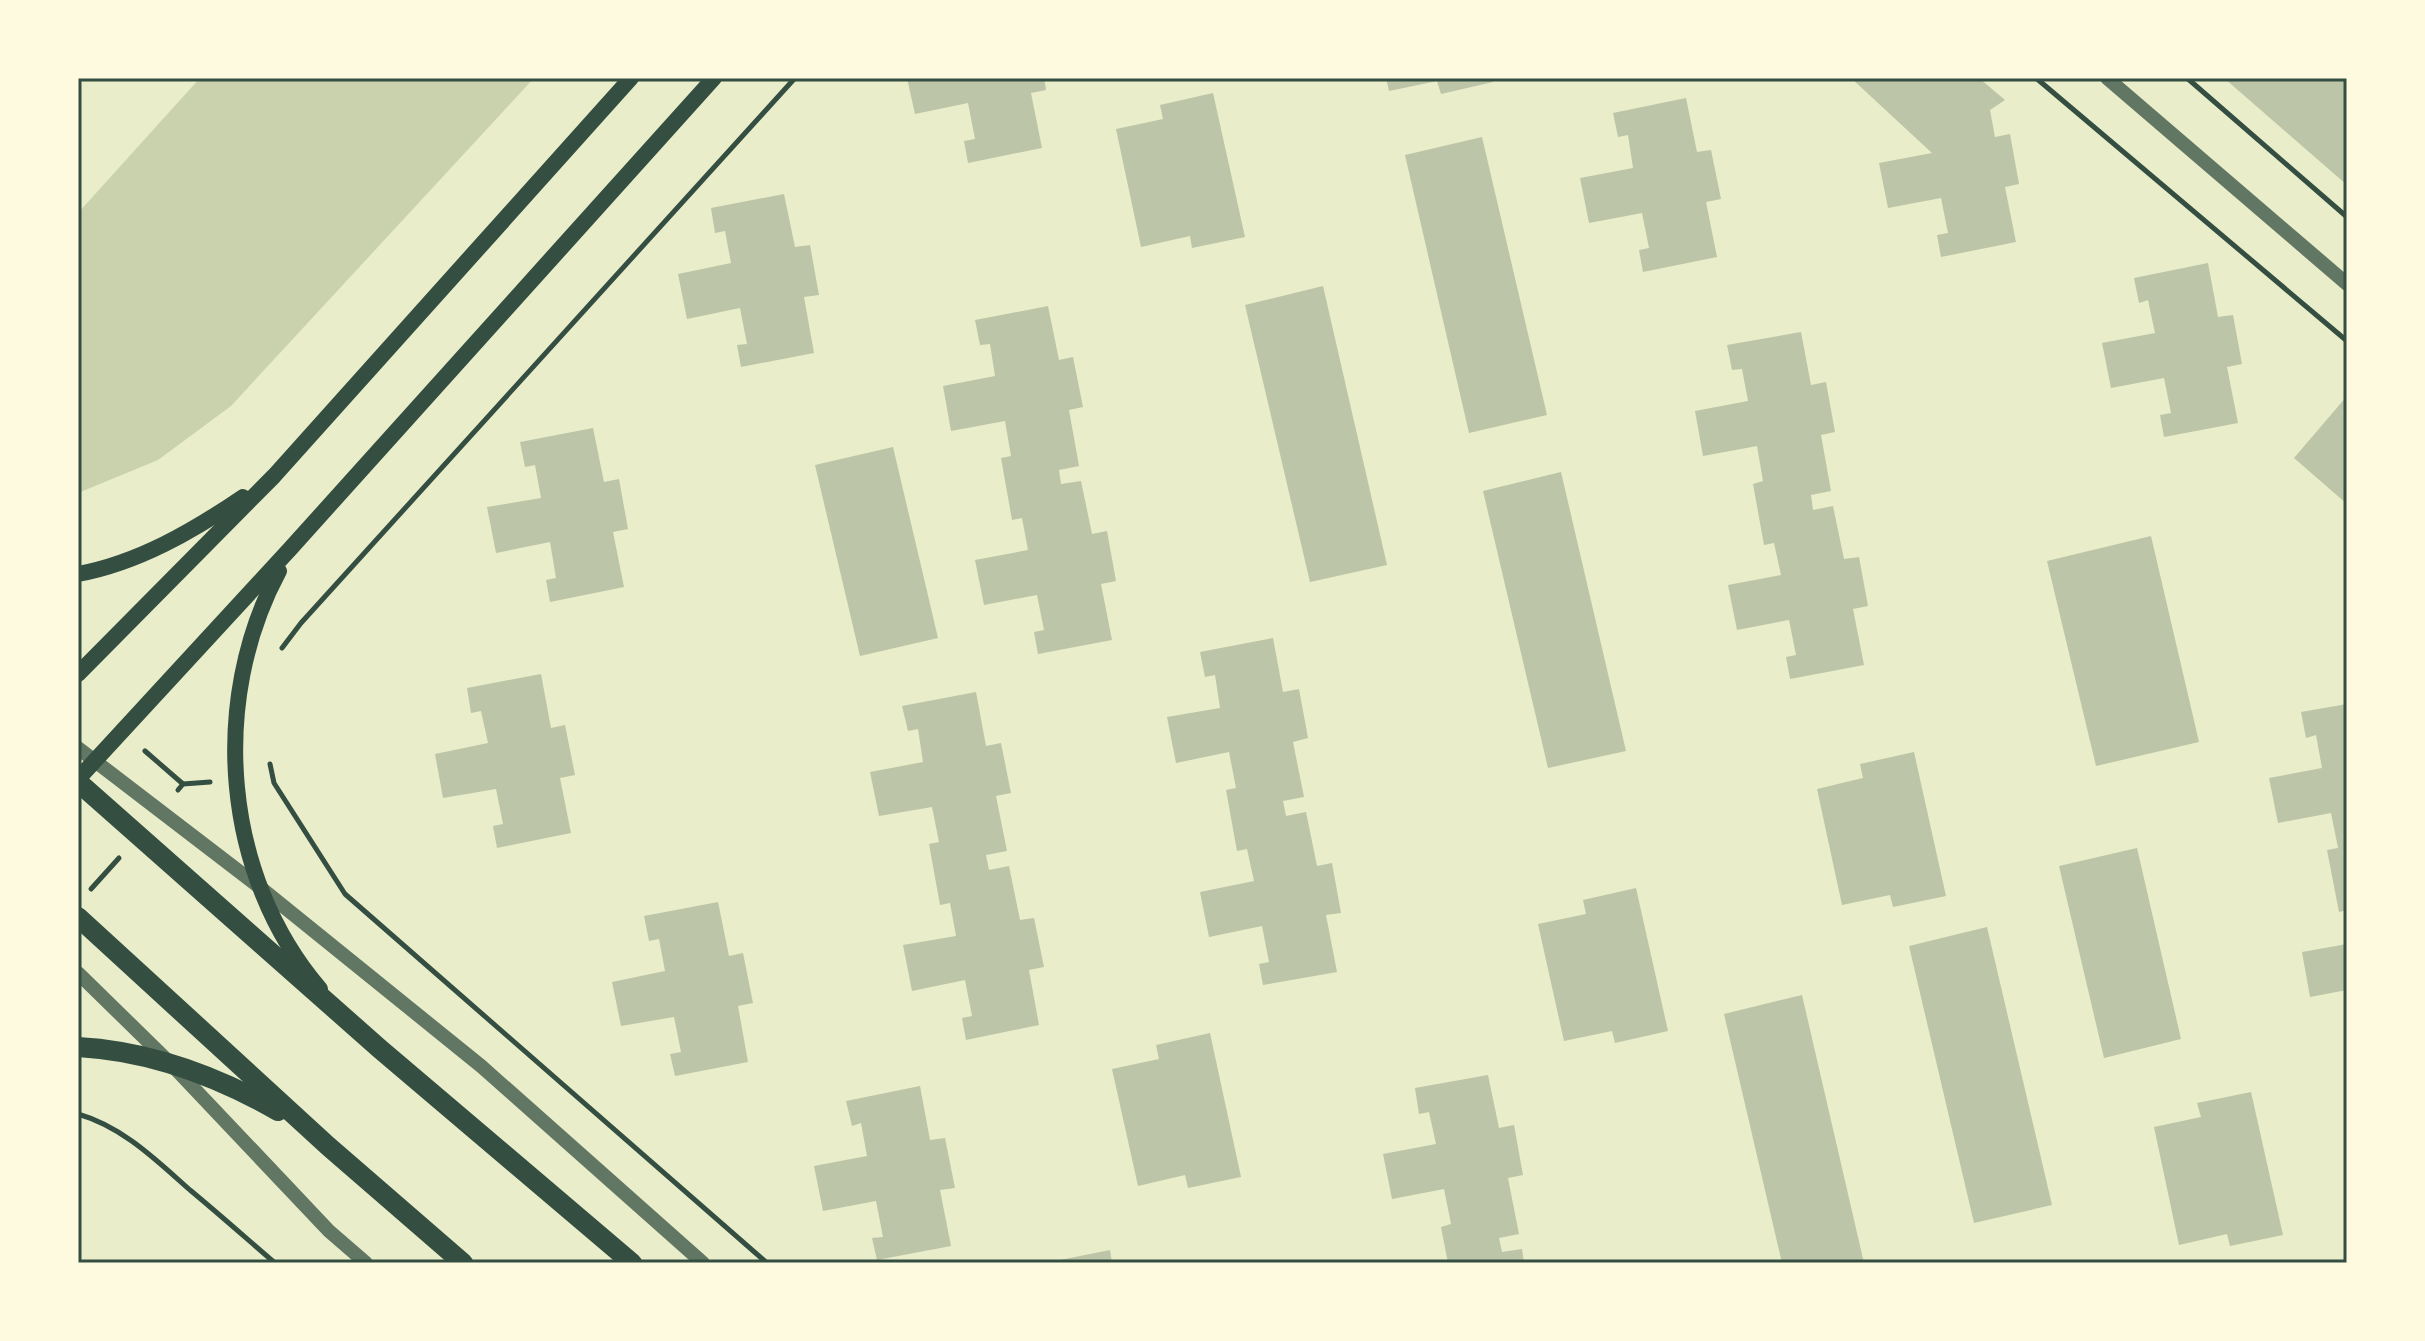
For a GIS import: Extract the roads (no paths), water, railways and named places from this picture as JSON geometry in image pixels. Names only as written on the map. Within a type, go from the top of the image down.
[{"type":"main road","points":[[78,674],[274,476],[631,78]]},
{"type":"main road","points":[[380,1049],[78,780],[714,78]]},
{"type":"main road","points":[[78,574],[131,559],[172,540],[274,476]]},
{"type":"main road","points":[[290,549],[268,590],[252,633],[241,678],[236,723],[235,769],[241,815],[262,889],[289,945],[315,983],[346,1019],[632,1263]]},
{"type":"main road","points":[[78,917],[328,1146],[463,1263]]},
{"type":"main road","points":[[78,1047],[123,1052],[197,1071],[243,1091],[287,1116],[328,1146]]},
{"type":"street","points":[[2107,78],[2347,284]]},
{"type":"street","points":[[78,748],[262,889],[481,1066],[703,1263]]},
{"type":"street","points":[[78,973],[169,1062],[329,1231],[366,1263]]}]
